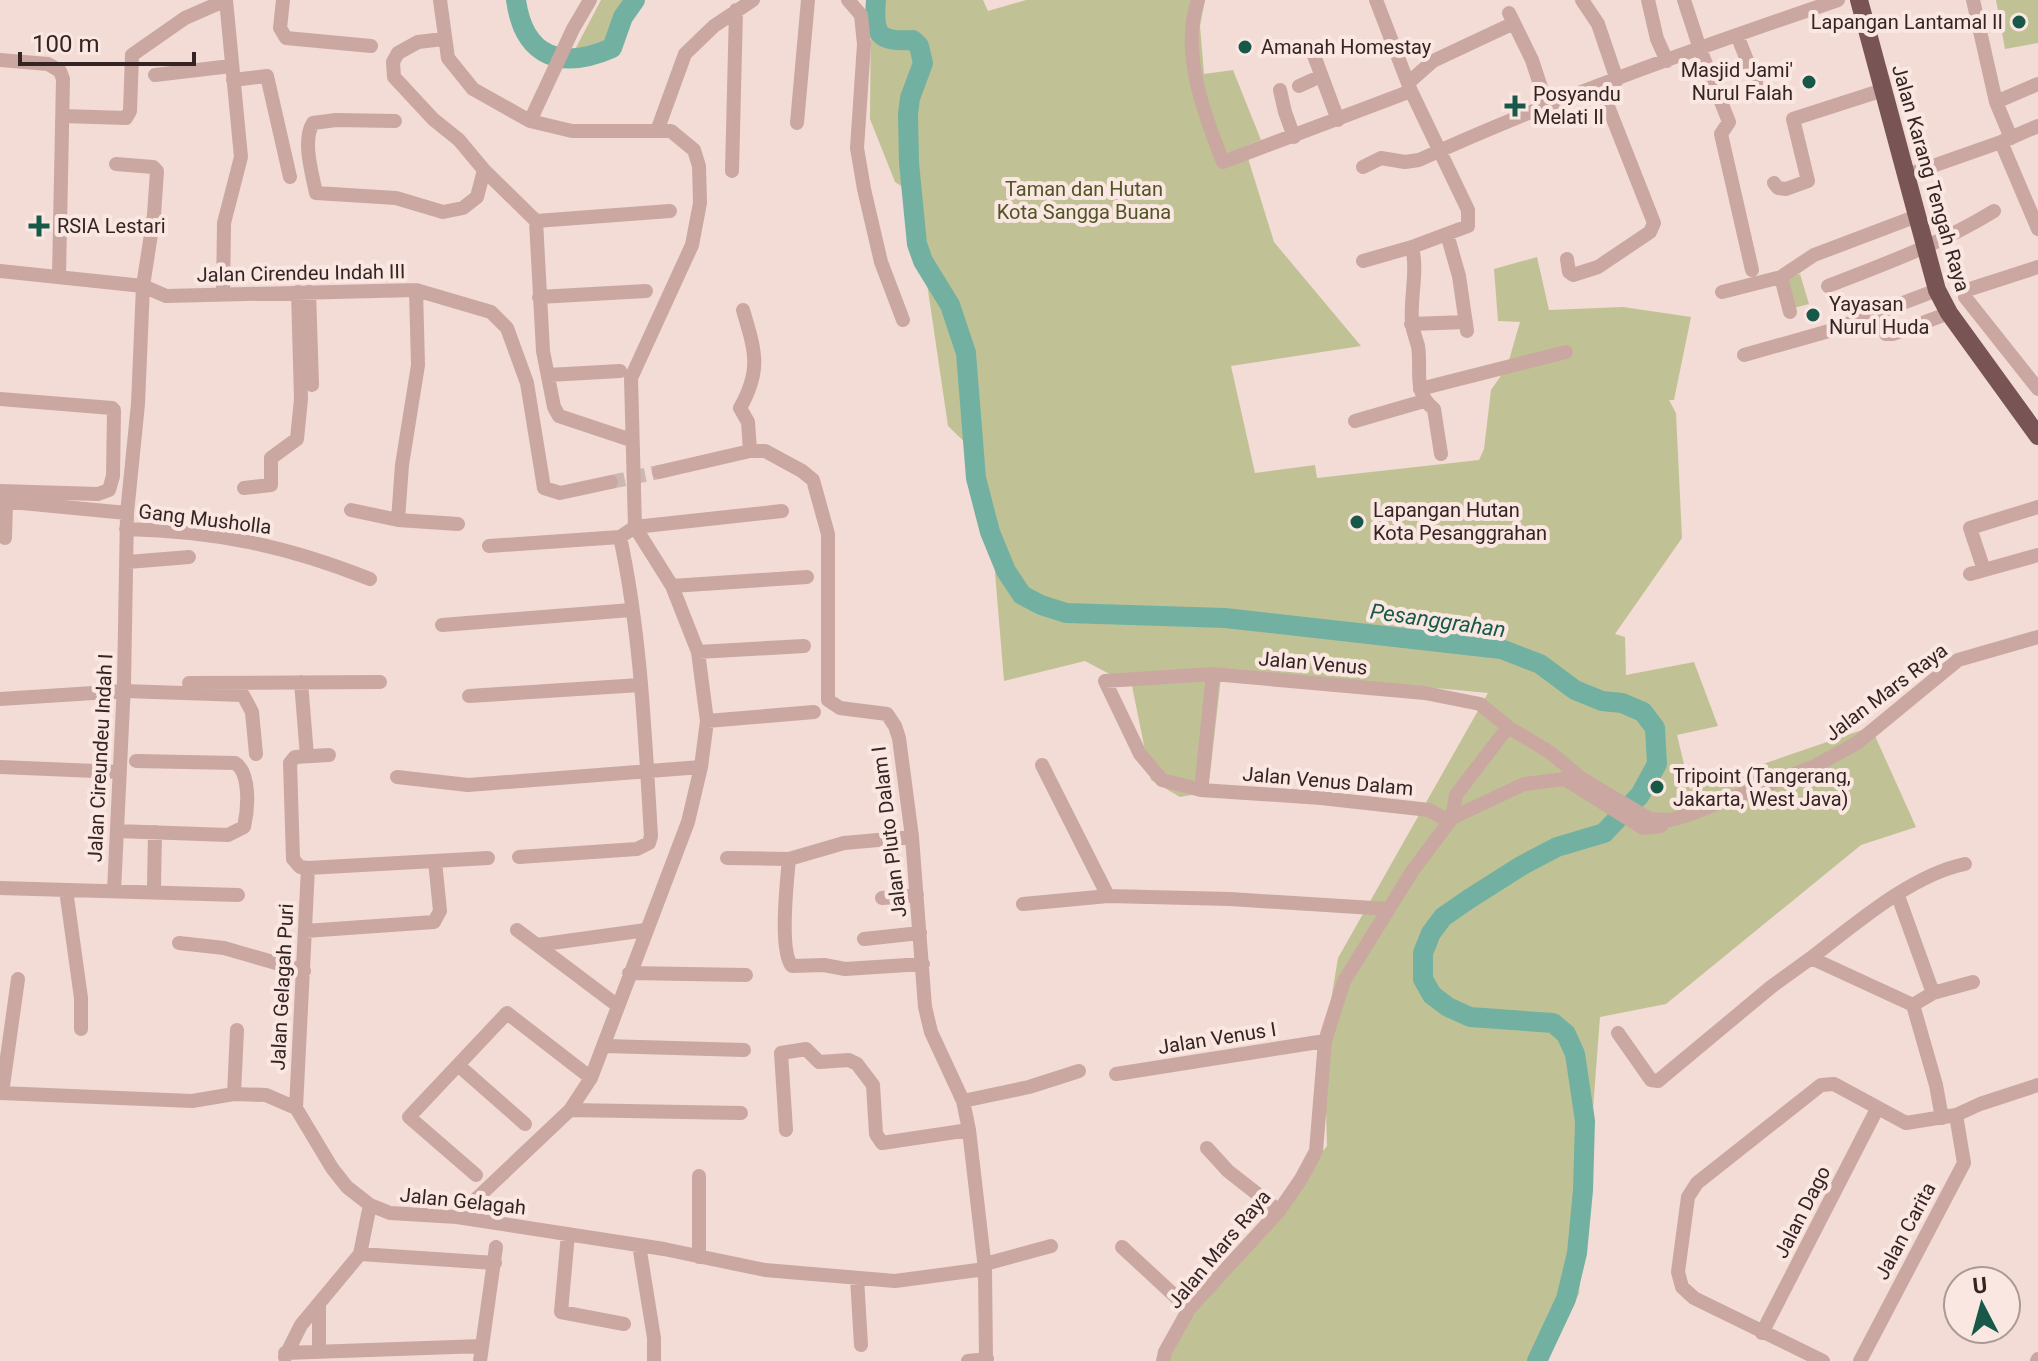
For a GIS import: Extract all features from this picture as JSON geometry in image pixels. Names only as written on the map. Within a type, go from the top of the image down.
[{"type":"main road","name":"Jalan Karang Tengah Raya","points":[[1859,0],[1937,290],[1949,313],[2038,436]]},
{"type":"street","points":[[63,116],[126,118],[130,111],[132,55],[185,18],[226,0],[241,157],[224,223],[223,294]]},
{"type":"street","points":[[283,0],[280,28],[286,38],[371,46]]},
{"type":"street","points":[[440,0],[448,58],[473,89],[530,121],[572,131],[671,131],[694,150],[699,166],[700,203],[692,245],[631,378],[635,527],[672,586],[698,652],[707,721],[688,822],[591,1078],[570,1110],[457,1217]]},
{"type":"street","points":[[530,121],[590,0]]},
{"type":"street","points":[[657,131],[685,54],[714,26],[753,0]]},
{"type":"street","points":[[797,123],[808,0]]},
{"type":"street","points":[[848,0],[861,15],[864,44],[857,148],[861,176],[881,262],[903,320]]},
{"type":"street","points":[[1198,0],[1194,12],[1193,67],[1206,119],[1223,162],[1338,120],[1409,87],[1433,61],[1512,18],[1532,60],[1547,106]]},
{"type":"street","points":[[1363,261],[1468,226],[1468,210],[1409,87],[1376,0]]},
{"type":"street","points":[[1582,0],[1598,24],[1617,80]]},
{"type":"street","points":[[1648,0],[1657,39],[1667,61]]},
{"type":"street","points":[[1684,0],[1729,122],[1721,134],[1752,270]]},
{"type":"street","points":[[1363,167],[1381,158],[1405,162],[1419,160],[1547,106],[1838,0]]},
{"type":"street","points":[[1973,0],[2006,140],[2038,229]]},
{"type":"street","points":[[732,171],[736,10]]},
{"type":"street","points":[[1737,35],[1756,83]]},
{"type":"street","points":[[443,39],[418,42],[398,53],[393,62],[394,77],[536,221],[543,351],[554,407],[559,416],[631,440]]},
{"type":"street","points":[[1312,50],[1338,120]]},
{"type":"street","points":[[0,60],[48,64],[60,71],[63,116],[59,275]]},
{"type":"street","points":[[155,75],[232,73],[267,76],[290,177]]},
{"type":"street","points":[[1299,86],[1321,76]]},
{"type":"street","points":[[1996,102],[2038,84]]},
{"type":"street","points":[[1567,259],[1569,272],[1573,275],[1598,267],[1650,232],[1654,223],[1600,86]]},
{"type":"street","points":[[1280,90],[1294,137]]},
{"type":"street","points":[[1774,183],[1778,188],[1786,189],[1808,181],[1793,119],[1883,90]]},
{"type":"street","points":[[395,121],[336,120],[313,123],[309,129],[310,163],[316,193],[396,198],[443,212],[463,208],[477,197],[484,170]]},
{"type":"street","points":[[1907,175],[2038,126]]},
{"type":"street","name":"Jalan Cireundeu Indah I","points":[[0,888],[114,891],[124,688],[128,562],[126,529],[138,404],[143,286],[157,171],[153,167],[116,164]]},
{"type":"street","points":[[536,221],[670,211]]},
{"type":"street","points":[[1828,286],[1925,248],[1994,211]]},
{"type":"street","points":[[1722,292],[1781,277],[1814,255],[1917,216]]},
{"type":"street","points":[[1411,324],[1466,326],[1459,276],[1447,234]]},
{"type":"street","points":[[1412,247],[1415,259],[1411,324],[1418,347],[1422,395],[1434,409],[1441,454]]},
{"type":"street","points":[[2038,267],[1967,290],[1965,297],[2038,389]]},
{"type":"street","name":"Jalan Cirendeu Indah III","points":[[0,271],[143,286],[166,296],[416,290],[491,312],[507,328],[527,383],[544,488],[560,493],[611,482]]},
{"type":"street","points":[[1781,277],[1790,312]]},
{"type":"street","points":[[398,520],[402,465],[418,365],[416,290]]},
{"type":"street","points":[[1744,355],[1829,331],[1937,290]]},
{"type":"street","points":[[539,297],[646,291]]},
{"type":"street","points":[[304,292],[312,385]]},
{"type":"street","points":[[244,488],[271,485],[271,458],[297,439],[304,292]]},
{"type":"street","points":[[659,472],[750,451],[748,422],[740,408],[751,389],[756,354],[743,310]]},
{"type":"street","points":[[1880,311],[1886,334],[1949,313]]},
{"type":"street","points":[[1355,421],[1422,395],[1566,352]]},
{"type":"street","points":[[548,375],[620,371]]},
{"type":"street","points":[[0,399],[114,410],[113,476],[109,490],[98,494],[2,498]]},
{"type":"street","name":"Jalan Pluto Dalam I","points":[[750,451],[765,451],[813,480],[828,534],[828,700],[840,708],[887,714],[895,726],[912,837],[925,1007],[931,1032],[963,1101],[969,1130],[985,1266],[987,1360]]},
{"type":"street","points":[[2,498],[127,513]]},
{"type":"street","points":[[2,498],[5,538]]},
{"type":"street","points":[[2038,507],[1970,528],[1977,572],[2038,555]]},
{"type":"street","points":[[351,510],[398,520],[458,524]]},
{"type":"street","points":[[489,546],[620,537],[635,527],[782,511]]},
{"type":"street","name":"Gang Musholla","points":[[126,529],[248,540],[317,558],[370,579]]},
{"type":"street","points":[[519,857],[644,848],[651,836],[652,771],[620,537]]},
{"type":"street","points":[[128,562],[189,557]]},
{"type":"street","points":[[672,586],[807,577]]},
{"type":"street","points":[[442,625],[631,610]]},
{"type":"street","name":"Jalan Mars Raya","points":[[1163,1361],[1189,1309],[1279,1211],[1301,1179],[1316,1151],[1325,1041],[1344,981],[1413,870],[1450,819],[1456,795],[1508,727],[1551,753],[1609,799],[1646,823],[1670,820],[1815,766],[1857,743],[1958,660],[2037,639]]},
{"type":"street","points":[[698,652],[804,646]]},
{"type":"street","points":[[1201,790],[1213,674]]},
{"type":"street","name":"Jalan Venus","points":[[1105,681],[1213,674],[1425,693],[1480,704],[1508,727]]},
{"type":"street","name":"Jalan Venus Dalam","points":[[1105,681],[1140,754],[1162,780],[1201,790],[1321,798],[1429,810],[1450,819]]},
{"type":"street","points":[[301,682],[307,756]]},
{"type":"street","points":[[0,699],[124,688],[380,682]]},
{"type":"street","points":[[469,696],[640,685]]},
{"type":"street","points":[[124,688],[243,695],[252,712],[256,754]]},
{"type":"street","points":[[707,721],[814,712]]},
{"type":"street","points":[[329,755],[295,757],[290,763],[293,859],[300,867],[488,858]]},
{"type":"street","points":[[117,831],[228,835],[244,827],[245,775],[240,766],[235,763],[136,761]]},
{"type":"street","points":[[1042,765],[1108,896]]},
{"type":"street","points":[[0,767],[120,772]]},
{"type":"street","points":[[397,777],[468,785],[696,768]]},
{"type":"street","name":"Jalan Mars Raya","points":[[1450,819],[1532,781],[1565,779],[1609,799]]},
{"type":"street","points":[[154,887],[155,832]]},
{"type":"street","points":[[727,858],[789,859],[844,843],[912,837]]},
{"type":"street","points":[[789,859],[786,933],[788,961],[792,966],[824,965],[845,969],[923,964]]},
{"type":"street","points":[[305,931],[434,922],[440,911],[435,861]]},
{"type":"street","points":[[1618,1033],[1651,1080],[1658,1081],[1771,987],[1898,896],[1926,878],[1965,864]]},
{"type":"street","name":"Jalan Gelagah Puri","points":[[296,1108],[308,868]]},
{"type":"street","points":[[66,890],[81,998],[81,1029]]},
{"type":"street","points":[[114,891],[238,895]]},
{"type":"street","points":[[882,898],[917,895]]},
{"type":"street","points":[[1023,904],[1108,896],[1230,899],[1389,909]]},
{"type":"street","points":[[1898,896],[1933,993]]},
{"type":"street","points":[[517,930],[618,1006]]},
{"type":"street","points":[[537,945],[646,930]]},
{"type":"street","points":[[864,939],[920,933]]},
{"type":"street","points":[[179,943],[224,948],[304,971]]},
{"type":"street","points":[[1811,958],[1913,1005],[1933,993],[1973,982]]},
{"type":"street","points":[[629,973],[746,975]]},
{"type":"street","points":[[18,979],[1,1093],[192,1101],[234,1094],[266,1095],[296,1108]]},
{"type":"street","name":"Jalan Carita","points":[[1860,1361],[1964,1163],[1936,1085],[1913,1005]]},
{"type":"street","points":[[476,1175],[409,1117],[507,1013],[591,1078]]},
{"type":"street","points":[[234,1094],[237,1030]]},
{"type":"street","name":"Jalan Venus I","points":[[1116,1074],[1325,1041]]},
{"type":"street","points":[[605,1046],[744,1050]]},
{"type":"street","points":[[786,1130],[781,1053],[806,1049],[819,1062],[849,1060],[857,1064],[873,1085],[876,1134],[882,1143],[969,1130]]},
{"type":"street","points":[[458,1065],[525,1124]]},
{"type":"street","points":[[963,1101],[1029,1087],[1079,1071]]},
{"type":"street","points":[[1823,1361],[1694,1298],[1682,1287],[1678,1272],[1688,1197],[1697,1183],[1821,1085],[1834,1084],[1906,1123],[1949,1116],[2038,1085]]},
{"type":"street","name":"Jalan Gelagah","points":[[296,1108],[347,1187],[370,1205],[390,1213],[457,1217],[639,1245],[765,1270],[895,1281],[985,1266],[1051,1246]]},
{"type":"street","name":"Jalan Dago","points":[[1762,1333],[1877,1109]]},
{"type":"street","points":[[570,1110],[741,1113]]},
{"type":"street","points":[[1207,1148],[1228,1171],[1279,1211]]},
{"type":"street","points":[[699,1176],[699,1257]]},
{"type":"street","points":[[285,1357],[301,1325],[360,1254],[370,1205]]},
{"type":"street","points":[[568,1234],[561,1312],[624,1324]]},
{"type":"street","points":[[639,1245],[654,1338],[654,1361]]},
{"type":"street","points":[[285,1357],[319,1350],[481,1353],[496,1247]]},
{"type":"street","points":[[1122,1247],[1189,1309]]},
{"type":"street","points":[[360,1254],[495,1263]]},
{"type":"street","points":[[857,1278],[861,1345]]},
{"type":"street","points":[[319,1304],[319,1350]]},
{"type":"street","points":[[968,1361],[987,1360]]},
{"type":"green space","points":[[601,0],[635,0],[623,17],[612,48],[591,57],[570,59]]},
{"type":"green space","name":"Taman dan Hutan Kota Sangga Buana","points":[[871,0],[983,0],[988,11],[1026,0],[1205,0],[1200,26],[1204,74],[1233,70],[1261,140],[1246,146],[1247,155],[1274,242],[1361,346],[1231,366],[1255,473],[1315,465],[1317,478],[1479,460],[1484,449],[1491,390],[1507,367],[1520,322],[1498,321],[1494,269],[1537,257],[1549,310],[1623,307],[1691,317],[1674,400],[1669,400],[1676,413],[1682,538],[1615,634],[1625,637],[1626,675],[1694,662],[1718,726],[1677,735],[1690,789],[1871,727],[1916,827],[1861,845],[1666,1004],[1600,1017],[1579,1294],[1545,1361],[1169,1361],[1181,1325],[1327,1146],[1324,1043],[1338,958],[1488,693],[1222,668],[1208,792],[1180,797],[1151,780],[1132,686],[1085,661],[1004,681],[992,536],[976,478],[974,451],[948,426],[911,192],[895,182],[870,119]]},
{"type":"green space","name":"Lapangan Lantamal II","points":[[1996,0],[2038,0],[2038,43],[2005,49]]},
{"type":"green space","points":[[1800,274],[1809,304],[1790,309],[1782,279]]},
{"type":"waterway","name":"Pesanggrahan","points":[[516,0],[527,35],[548,54],[562,58],[594,55],[612,48],[623,17],[635,0]]},
{"type":"waterway","name":"Pesanggrahan","points":[[876,0],[876,21],[880,34],[892,40],[913,40],[919,46],[923,63],[910,98],[908,114],[917,244],[923,261],[950,305],[966,353],[976,478],[990,532],[1006,571],[1022,595],[1066,613],[1225,618],[1501,649],[1540,664],[1575,690],[1643,712],[1655,728],[1657,764],[1640,795],[1604,833],[1557,847],[1469,899],[1443,917],[1431,933],[1423,953],[1423,979],[1432,995],[1448,1007],[1470,1017],[1553,1023],[1566,1034],[1575,1054],[1585,1121],[1577,1253],[1566,1299],[1537,1361]]},
{"type":"tunnel","points":[[611,482],[659,472]]},
{"type":"place","name":"Lapangan Lantamal II","points":[[2019,22]]},
{"type":"place","name":"Amanah Homestay","points":[[1245,47]]},
{"type":"place","name":"Masjid Jami' Nurul Falah","points":[[1809,82]]},
{"type":"place","name":"Posyandu Melati II","points":[[1515,106]]},
{"type":"place","name":"RSIA Lestari","points":[[39,226]]},
{"type":"place","name":"Yayasan Nurul Huda","points":[[1813,315]]},
{"type":"place","name":"Lapangan Hutan Kota Pesanggrahan","points":[[1357,522]]},
{"type":"place","name":"Tripoint (Tangerang, Jakarta, West Java)","points":[[1657,787]]}]
